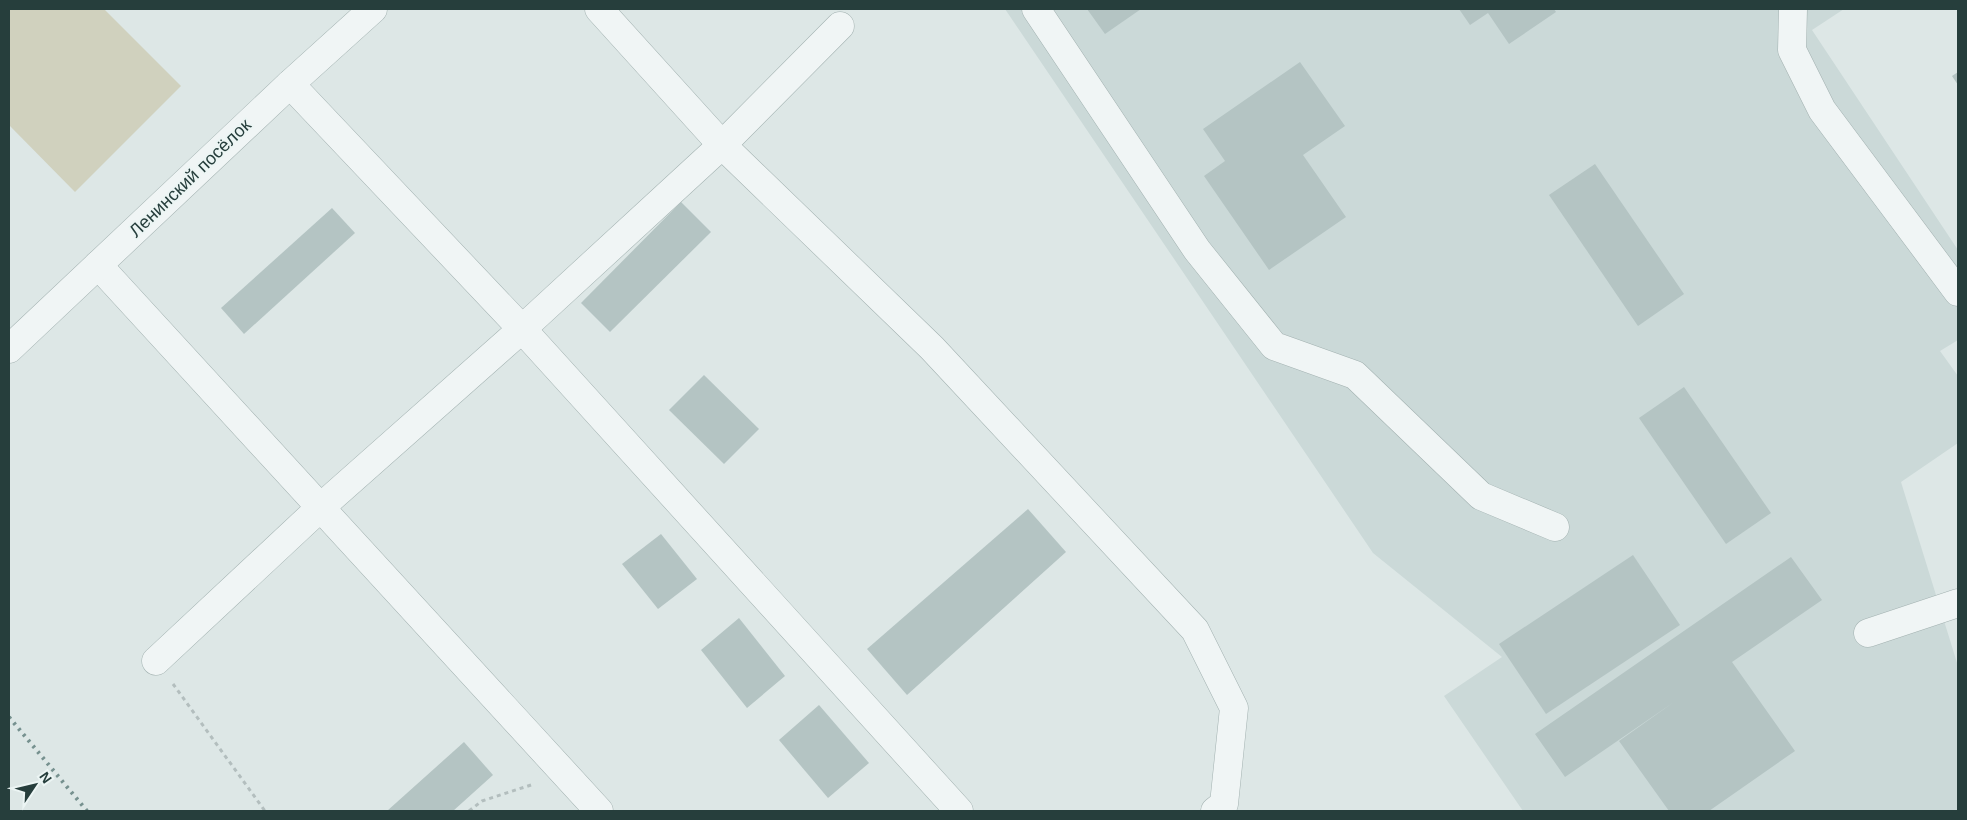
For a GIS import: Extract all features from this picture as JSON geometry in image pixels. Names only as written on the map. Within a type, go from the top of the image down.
[{"type":"street","name":"Ленинский посёлок","points":[[9,349],[290,84],[373,9]]},
{"type":"street","points":[[599,9],[722,145],[932,348],[1195,630],[1234,708],[1224,804],[1215,811]]},
{"type":"street","points":[[1036,9],[1197,250],[1274,346],[1355,375],[1481,496],[1555,527]]},
{"type":"street","points":[[1793,9],[1792,50],[1822,110],[1958,292]]},
{"type":"street","points":[[156,660],[321,507],[522,329],[722,145],[840,26]]},
{"type":"street","points":[[290,84],[522,329],[959,811]]},
{"type":"street","points":[[98,265],[599,811]]},
{"type":"street","points":[[1868,633],[1958,603]]},
{"type":"path","points":[[156,660],[265,811]]},
{"type":"path","points":[[469,811],[482,800],[565,774]]},
{"type":"shaded area","points":[[1005,9],[1844,9],[1812,30],[1958,250],[1958,340],[1940,351],[1958,376],[1958,443],[1901,482],[1958,666],[1958,811],[1523,811],[1444,696],[1502,657],[1373,553]]},
{"type":"green space","points":[[9,9],[104,9],[181,86],[75,192],[9,125]]},
{"type":"building","points":[[1087,9],[1141,9],[1105,34]]},
{"type":"building","points":[[1459,9],[1554,9],[1556,12],[1509,44],[1488,13],[1470,25]]},
{"type":"building","points":[[1300,62],[1345,126],[1303,155],[1346,217],[1269,270],[1204,176],[1225,161],[1203,129]]},
{"type":"building","points":[[1958,72],[1958,85],[1952,76]]},
{"type":"building","points":[[1595,164],[1684,294],[1638,326],[1549,195]]},
{"type":"building","points":[[681,202],[711,232],[610,332],[581,303]]},
{"type":"building","points":[[332,208],[355,233],[244,334],[221,308]]},
{"type":"building","points":[[704,375],[759,429],[724,464],[669,410]]},
{"type":"building","points":[[1684,387],[1771,513],[1726,544],[1639,418]]},
{"type":"building","points":[[1028,509],[1066,552],[907,695],[867,649]]},
{"type":"building","points":[[661,534],[697,579],[658,609],[622,564]]},
{"type":"building","points":[[1633,555],[1680,625],[1546,714],[1499,644]]},
{"type":"building","points":[[1791,557],[1822,600],[1732,662],[1795,751],[1709,811],[1669,811],[1619,741],[1674,702],[1565,777],[1535,734]]},
{"type":"building","points":[[739,618],[785,676],[747,708],[701,650]]},
{"type":"building","points":[[819,705],[869,763],[828,798],[779,740]]},
{"type":"building","points":[[464,742],[493,775],[453,811],[387,811]]},
{"type":"railway","points":[[9,717],[87,811]]}]
